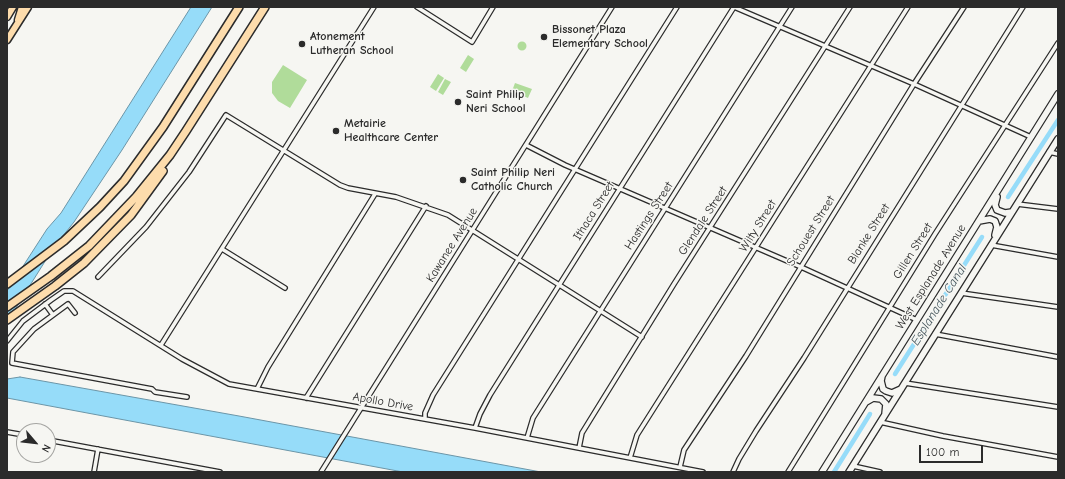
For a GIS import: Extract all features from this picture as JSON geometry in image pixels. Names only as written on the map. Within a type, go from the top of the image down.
[{"type":"highway","points":[[201,68],[234,7]]},
{"type":"highway","points":[[7,284],[64,241],[100,208],[131,172],[163,128],[239,7]]},
{"type":"highway","points":[[7,307],[76,256],[109,226],[136,197],[170,155],[264,7]]},
{"type":"highway","points":[[7,320],[55,286],[84,263],[131,215],[161,174],[186,131]]},
{"type":"main road","points":[[7,17],[13,7]]},
{"type":"main road","points":[[16,26],[22,7]]},
{"type":"main road","points":[[7,40],[28,7]]},
{"type":"main road","name":"West Esplanade Avenue","points":[[822,472],[1058,94]]},
{"type":"main road","points":[[849,472],[1058,139]]},
{"type":"main road","points":[[999,189],[995,205],[997,210],[1005,213],[1012,212]]},
{"type":"main road","points":[[980,221],[990,219],[995,221],[997,227],[993,242]]},
{"type":"main road","points":[[883,373],[881,381],[883,389],[892,393],[902,389]]},
{"type":"main road","points":[[863,405],[872,398],[881,399],[886,404],[885,415]]},
{"type":"street","points":[[161,345],[374,7]]},
{"type":"street","points":[[417,7],[472,42],[493,7]]},
{"type":"street","name":"Kawanee Avenue","points":[[321,472],[612,7]]},
{"type":"street","points":[[425,419],[425,413],[433,395],[677,7]]},
{"type":"street","points":[[734,7],[914,84],[1032,137]]},
{"type":"street","name":"Ithaca Street","points":[[475,428],[480,414],[490,395],[734,7]]},
{"type":"street","name":"Hastings Street","points":[[527,438],[533,418],[792,7]]},
{"type":"street","name":"Glendale Street","points":[[579,448],[582,433],[850,7]]},
{"type":"street","name":"Wilty Street","points":[[630,458],[637,436],[908,7]]},
{"type":"street","name":"Schouest Street","points":[[680,467],[684,450],[802,267],[914,84],[964,7]]},
{"type":"street","name":"Blanke Street","points":[[733,472],[756,430],[848,288],[1023,7]]},
{"type":"street","name":"Gillen Street","points":[[788,472],[890,307],[1058,43]]},
{"type":"street","points":[[98,277],[146,228],[189,172],[226,115],[340,184],[375,194],[396,197],[426,206],[448,215],[642,337]]},
{"type":"street","points":[[526,145],[575,170],[757,247],[917,320]]},
{"type":"street","points":[[1050,152],[1058,154]]},
{"type":"street","points":[[257,389],[268,367],[375,194]]},
{"type":"street","points":[[1017,204],[1058,209]]},
{"type":"street","points":[[306,398],[426,206]]},
{"type":"street","points":[[993,242],[1058,257]]},
{"type":"street","points":[[222,249],[285,288]]},
{"type":"street","name":"Apollo Drive","points":[[45,304],[64,291],[73,291],[82,295],[224,383],[475,428],[703,472]]},
{"type":"street","points":[[961,293],[1058,307]]},
{"type":"street","points":[[7,341],[24,321],[45,304],[53,315]]},
{"type":"street","points":[[75,313],[68,304],[26,336],[13,352],[12,363],[187,397]]},
{"type":"street","points":[[935,334],[1058,357]]},
{"type":"street","points":[[905,383],[1058,407]]},
{"type":"street","points":[[880,422],[944,436],[1058,457]]},
{"type":"street","points":[[56,442],[220,472]]},
{"type":"street","points":[[94,472],[98,450]]},
{"type":"street","points":[[853,466],[880,472]]},
{"type":"green space","points":[[522,41],[527,46],[522,51],[517,46]]},
{"type":"green space","points":[[468,55],[474,59],[466,72],[460,68]]},
{"type":"green space","points":[[283,65],[307,80],[290,108],[278,101],[272,93],[272,82]]},
{"type":"green space","points":[[438,74],[444,78],[436,91],[430,87]]},
{"type":"green space","points":[[445,79],[451,82],[443,95],[438,92]]},
{"type":"green space","points":[[515,83],[532,89],[528,98],[512,91]]},
{"type":"water","points":[[191,7],[212,7],[122,150],[74,222],[54,247],[7,322],[7,291],[47,229],[61,213]]},
{"type":"water","points":[[20,377],[541,472],[403,472],[7,398],[7,379]]},
{"type":"waterway","name":"Esplanade Canal","points":[[1008,197],[1058,120]]},
{"type":"waterway","name":"Esplanade Canal","points":[[895,374],[982,237]]},
{"type":"waterway","name":"Esplanade Canal","points":[[834,472],[870,414]]},
{"type":"place","name":"Bissonet Plaza Elementary School","points":[[544,37]]},
{"type":"place","name":"Atonement Lutheran School","points":[[302,44]]},
{"type":"place","name":"Saint Philip Neri School","points":[[458,102]]},
{"type":"place","name":"Metairie Healthcare Center","points":[[336,131]]},
{"type":"place","name":"Saint Philip Neri Catholic Church","points":[[463,180]]}]
